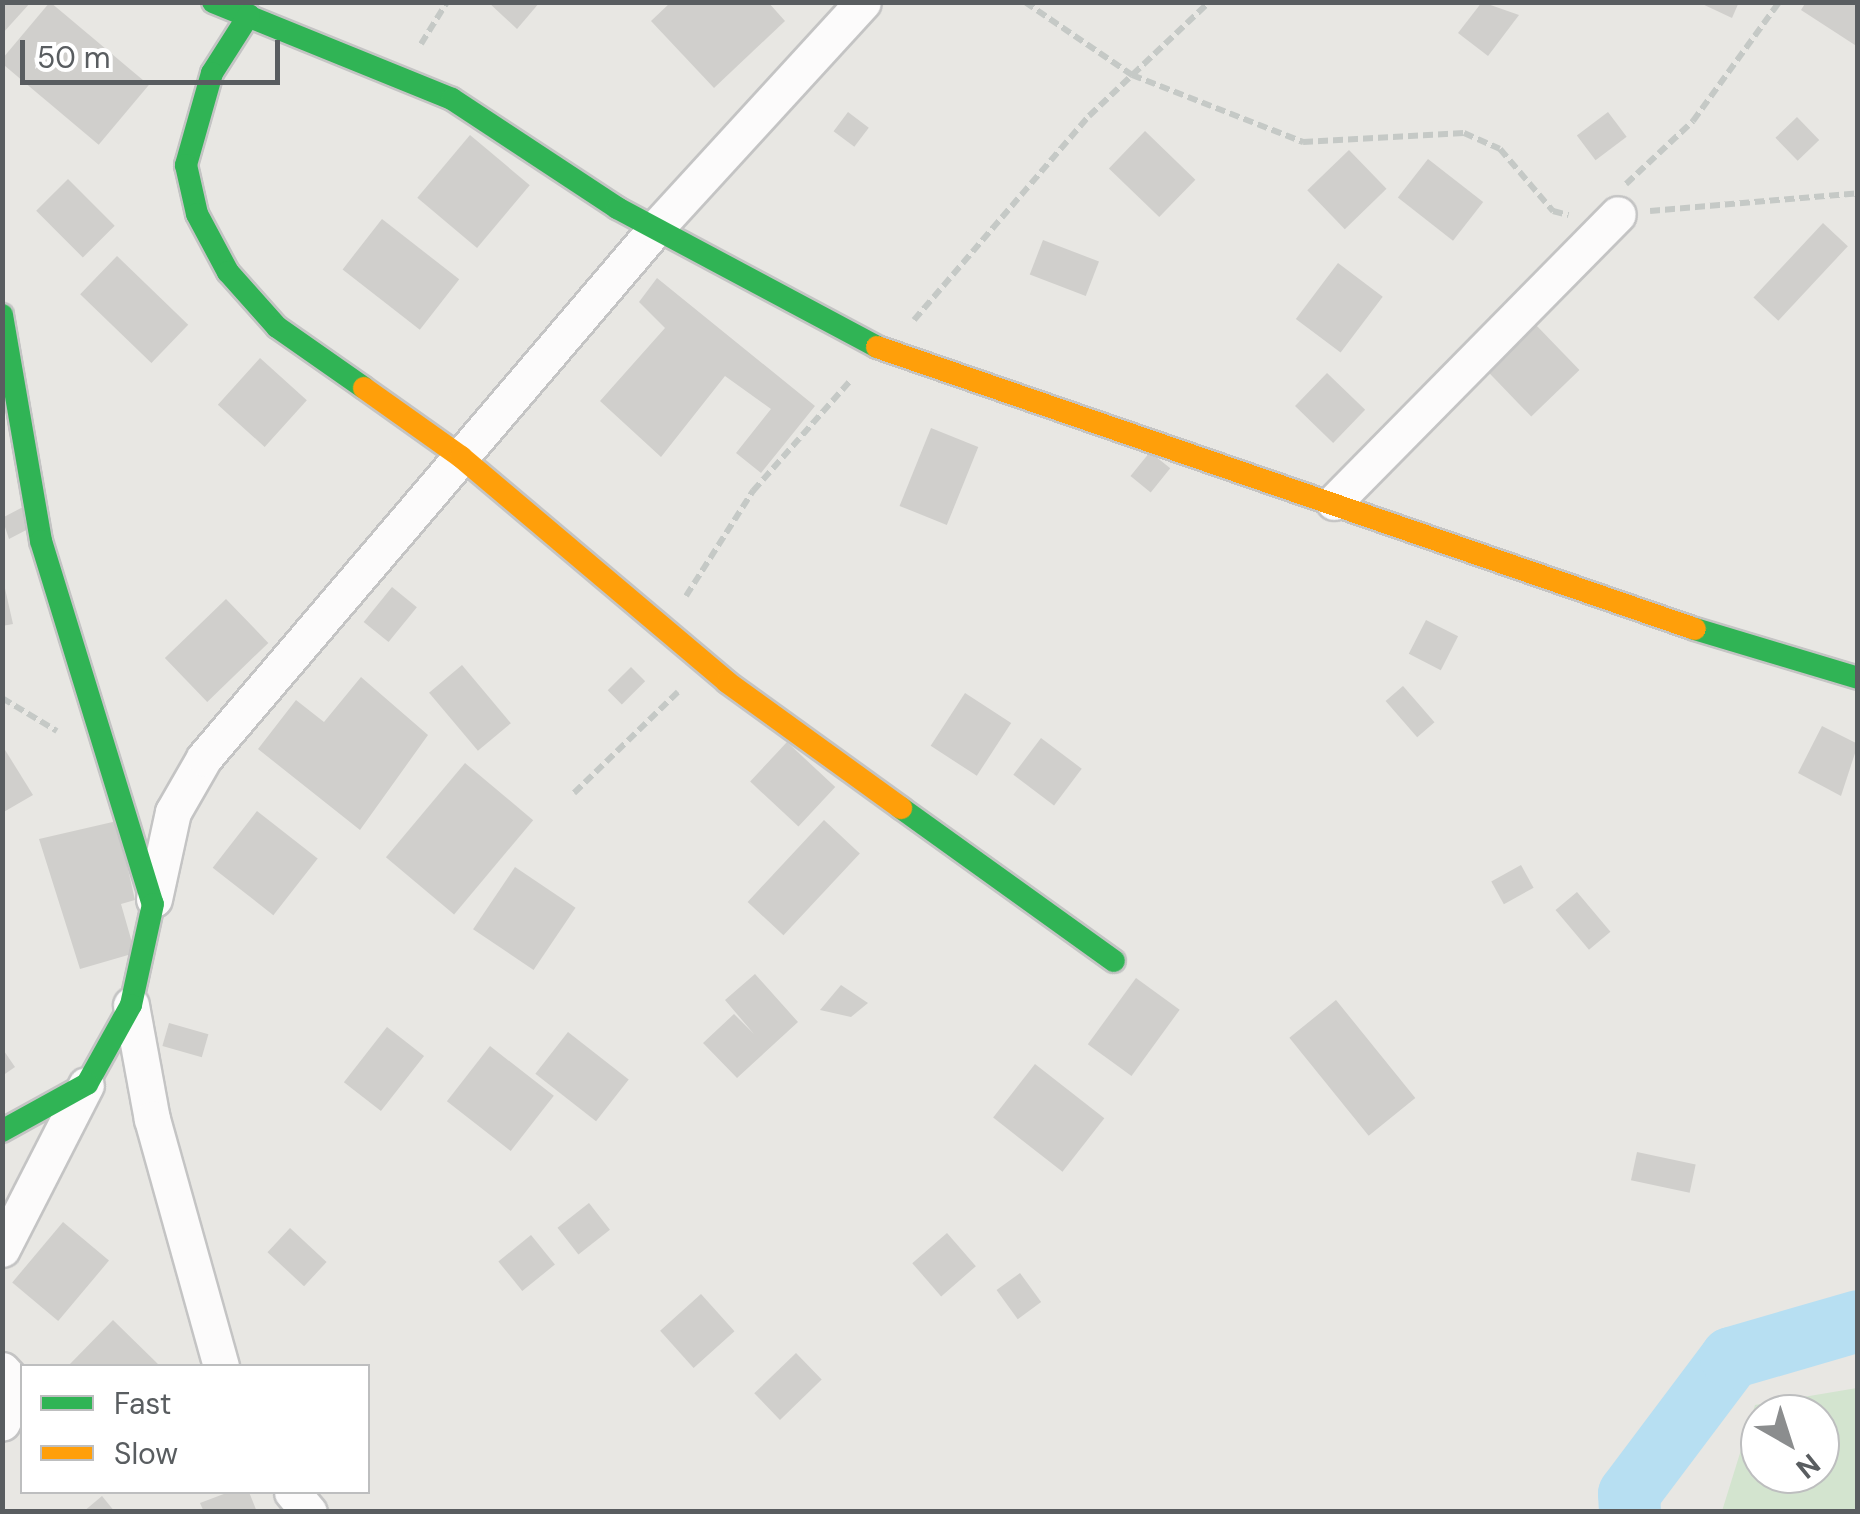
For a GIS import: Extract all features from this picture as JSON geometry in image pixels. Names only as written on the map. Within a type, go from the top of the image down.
[{"type":"street","points":[[213,2],[452,99],[656,228],[886,352],[1334,502],[1624,607],[1858,678]]},
{"type":"street","points":[[2,1249],[131,1005],[173,812],[204,758],[656,228],[863,2]]},
{"type":"street","points":[[249,15],[212,73],[186,166],[197,214],[228,272],[277,326],[461,457],[727,682],[1114,961]]},
{"type":"street","points":[[1334,502],[1614,205]]},
{"type":"street","points":[[2,316],[41,541],[153,904]]},
{"type":"street","points":[[131,1005],[152,1119],[220,1364]]},
{"type":"street","points":[[2,1131],[87,1084]]},
{"type":"street","points":[[2,1370],[18,1386],[2,1422]]},
{"type":"path","points":[[1025,2],[1132,74],[1303,142],[1464,133],[1500,149],[1553,211]]},
{"type":"path","points":[[1614,205],[1693,121],[1779,2]]},
{"type":"path","points":[[1553,211],[1858,193]]},
{"type":"path","points":[[1553,211],[1572,206]]},
{"type":"green space","points":[[1857,1388],[1857,1511],[1722,1511],[1740,1453],[1740,1494],[1840,1494],[1840,1394],[1821,1394]]},
{"type":"building","points":[[2,2],[31,2],[2,34]]},
{"type":"building","points":[[50,2],[149,85],[99,145],[2,64]]},
{"type":"building","points":[[488,2],[540,2],[517,29]]},
{"type":"building","points":[[671,2],[768,2],[785,21],[714,88],[651,21]]},
{"type":"building","points":[[1482,2],[1519,15],[1488,56],[1458,33]]},
{"type":"building","points":[[1698,2],[1739,2],[1732,18]]},
{"type":"building","points":[[1806,2],[1858,2],[1858,47],[1801,10]]},
{"type":"building","points":[[848,112],[869,128],[854,147],[834,131]]},
{"type":"building","points":[[1608,112],[1627,137],[1596,160],[1577,135]]},
{"type":"building","points":[[1797,117],[1819,140],[1798,161],[1775,138]]},
{"type":"building","points":[[1145,131],[1195,180],[1159,217],[1109,168]]},
{"type":"building","points":[[470,135],[530,185],[477,248],[417,198]]},
{"type":"building","points":[[1349,150],[1387,189],[1345,229],[1307,190]]},
{"type":"building","points":[[1428,159],[1483,202],[1453,241],[1398,198]]},
{"type":"building","points":[[68,179],[115,226],[83,257],[36,211]]},
{"type":"building","points":[[382,219],[459,279],[420,330],[343,269]]},
{"type":"building","points":[[1823,223],[1848,246],[1778,321],[1753,298]]},
{"type":"building","points":[[1043,240],[1099,262],[1086,296],[1030,275]]},
{"type":"building","points":[[117,256],[188,325],[151,363],[80,294]]},
{"type":"building","points":[[1338,263],[1383,297],[1341,353],[1296,319]]},
{"type":"building","points":[[657,278],[815,406],[761,473],[736,453],[771,409],[725,376],[661,457],[600,401],[665,328],[639,302]]},
{"type":"building","points":[[1535,324],[1579,370],[1531,417],[1487,371]]},
{"type":"building","points":[[260,358],[307,400],[265,447],[218,405]]},
{"type":"building","points":[[1327,373],[1365,410],[1333,443],[1295,406]]},
{"type":"building","points":[[931,428],[978,447],[947,525],[900,506]]},
{"type":"building","points":[[1150,452],[1170,468],[1151,492],[1130,476]]},
{"type":"building","points":[[23,507],[34,526],[9,539],[2,518]]},
{"type":"building","points":[[2,585],[13,624],[2,626]]},
{"type":"building","points":[[392,587],[417,607],[389,642],[364,622]]},
{"type":"building","points":[[226,599],[268,643],[207,702],[165,658]]},
{"type":"building","points":[[1426,620],[1458,636],[1441,670],[1409,654]]},
{"type":"building","points":[[462,665],[511,723],[478,751],[429,693]]},
{"type":"building","points":[[631,667],[645,681],[622,704],[608,690]]},
{"type":"building","points":[[361,677],[428,735],[360,830],[258,749],[296,700],[324,722]]},
{"type":"building","points":[[1403,686],[1434,722],[1417,737],[1386,701]]},
{"type":"building","points":[[965,693],[1011,723],[977,776],[931,746]]},
{"type":"building","points":[[1822,726],[1858,744],[1841,796],[1798,773]]},
{"type":"building","points":[[1041,738],[1082,769],[1054,805],[1013,775]]},
{"type":"building","points":[[787,742],[835,787],[798,827],[750,781]]},
{"type":"building","points":[[2,745],[33,795],[2,813]]},
{"type":"building","points":[[465,763],[533,820],[454,914],[386,857]]},
{"type":"building","points":[[257,811],[318,858],[273,915],[213,868]]},
{"type":"building","points":[[824,820],[860,853],[783,935],[748,902]]},
{"type":"building","points":[[117,821],[135,900],[121,904],[135,953],[80,969],[39,839]]},
{"type":"building","points":[[1521,865],[1534,888],[1504,904],[1491,881]]},
{"type":"building","points":[[515,867],[576,908],[534,970],[473,929]]},
{"type":"building","points":[[1577,892],[1610,932],[1589,950],[1556,910]]},
{"type":"building","points":[[755,974],[798,1022],[737,1078],[703,1043],[734,1014],[754,1034],[725,1000]]},
{"type":"building","points":[[1136,978],[1180,1010],[1131,1076],[1088,1044]]},
{"type":"building","points":[[841,985],[868,1003],[851,1017],[820,1010]]},
{"type":"building","points":[[1336,1000],[1415,1098],[1369,1136],[1289,1038]]},
{"type":"building","points":[[169,1023],[208,1034],[202,1057],[162,1046]]},
{"type":"building","points":[[387,1027],[424,1056],[381,1111],[344,1082]]},
{"type":"building","points":[[568,1032],[629,1079],[596,1121],[535,1074]]},
{"type":"building","points":[[490,1046],[554,1096],[511,1151],[447,1101]]},
{"type":"building","points":[[2,1048],[15,1067],[2,1076]]},
{"type":"building","points":[[1035,1064],[1104,1118],[1062,1172],[993,1118]]},
{"type":"building","points":[[1637,1152],[1696,1164],[1690,1193],[1631,1180]]},
{"type":"building","points":[[589,1203],[610,1230],[578,1254],[557,1228]]},
{"type":"building","points":[[63,1222],[109,1261],[58,1321],[12,1283]]},
{"type":"building","points":[[290,1228],[327,1262],[304,1286],[267,1252]]},
{"type":"building","points":[[947,1233],[976,1266],[941,1296],[912,1263]]},
{"type":"building","points":[[531,1235],[555,1265],[522,1291],[498,1261]]},
{"type":"building","points":[[1020,1273],[1041,1302],[1018,1319],[997,1290]]},
{"type":"building","points":[[701,1294],[734,1331],[694,1368],[660,1331]]},
{"type":"building","points":[[113,1320],[158,1364],[70,1364]]},
{"type":"building","points":[[796,1353],[822,1380],[780,1420],[754,1393]]},
{"type":"building","points":[[224,1494],[250,1494],[257,1512],[204,1512],[200,1503]]},
{"type":"building","points":[[102,1496],[115,1512],[83,1512]]},
{"type":"waterway","points":[[1630,1512],[1629,1494],[1731,1358],[1858,1321]]},
{"type":"traffic: fast","points":[[213,2],[452,99],[617,208],[877,347]]},
{"type":"traffic: fast","points":[[249,15],[212,73],[186,165],[197,214],[228,272],[277,327],[364,388]]},
{"type":"traffic: fast","points":[[2,315],[41,541],[153,904],[131,1005],[87,1084],[2,1131]]},
{"type":"traffic: fast","points":[[1695,629],[1858,678]]},
{"type":"traffic: fast","points":[[901,808],[1114,961]]},
{"type":"traffic: slow","points":[[877,347],[1695,629]]},
{"type":"traffic: slow","points":[[364,388],[461,457],[727,682],[901,808]]}]
